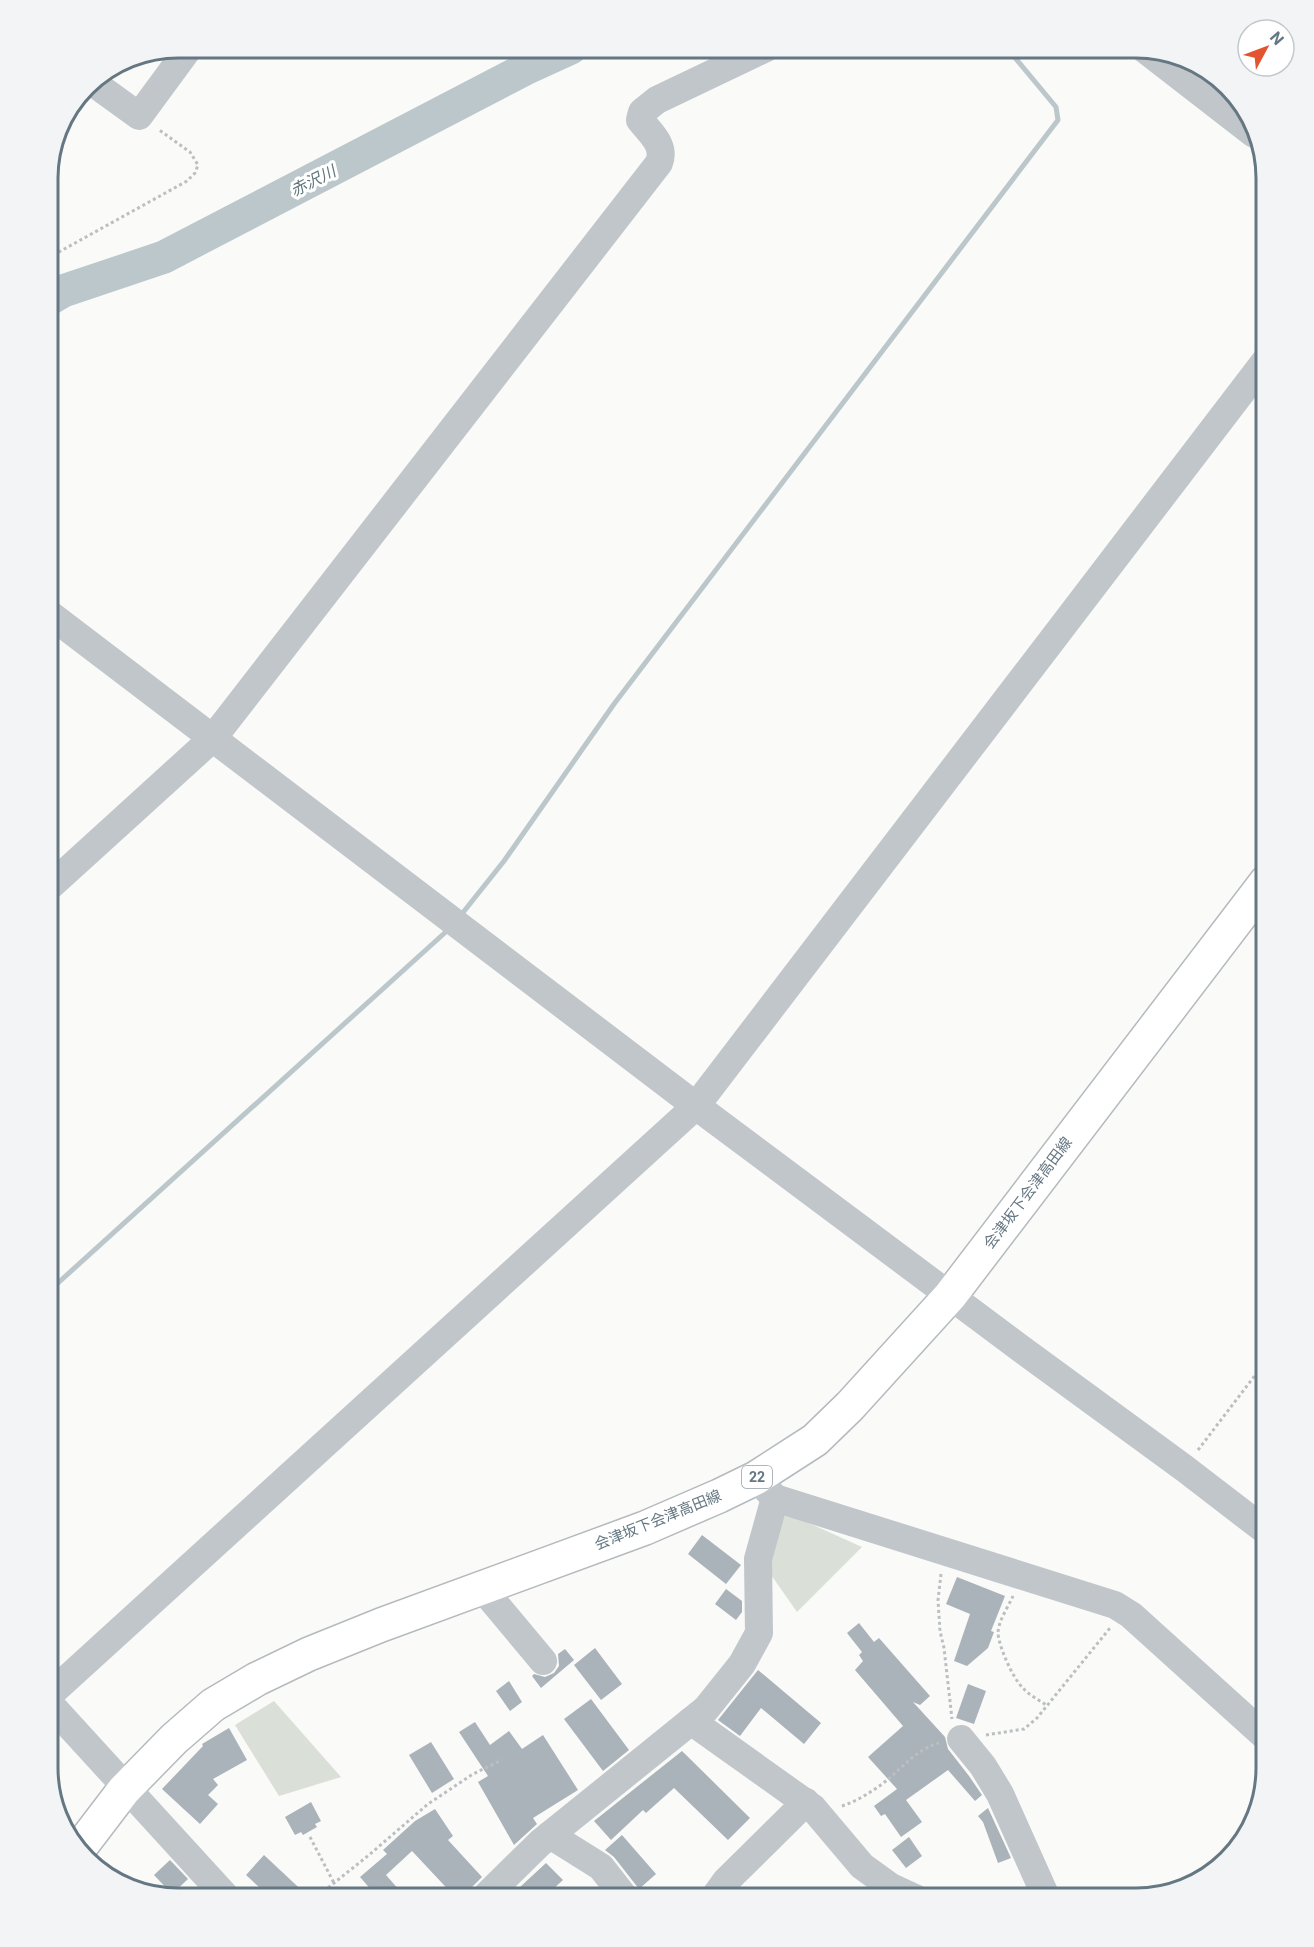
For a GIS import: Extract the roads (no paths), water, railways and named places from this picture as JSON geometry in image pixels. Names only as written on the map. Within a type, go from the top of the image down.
[{"type":"main road","name":"会津坂下会津高田線","points":[[84,1843],[128,1787],[174,1739],[213,1705],[257,1679],[309,1654],[645,1528],[719,1496],[765,1488],[850,1406],[950,1296],[1256,895]]},
{"type":"street","points":[[100,88],[139,116],[182,58]]},
{"type":"street","points":[[59,878],[213,738],[659,163],[660,147],[654,135],[640,120],[642,112],[657,100],[744,59]]},
{"type":"street","points":[[1160,61],[1243,125]]},
{"type":"street","points":[[58,1687],[696,1106],[1256,373]]},
{"type":"street","points":[[59,621],[696,1106],[1256,1523]]},
{"type":"street","points":[[495,1888],[550,1835],[706,1709],[742,1664],[759,1633],[758,1559],[765,1488],[946,1552],[1115,1605],[1131,1615],[1256,1728]]},
{"type":"street","points":[[482,1588],[543,1661]]},
{"type":"street","points":[[58,1713],[218,1888]]},
{"type":"street","points":[[691,1721],[806,1802],[818,1812],[862,1866],[893,1888]]},
{"type":"street","points":[[957,1734],[983,1766],[1000,1794],[1042,1888]]},
{"type":"street","points":[[721,1888],[806,1802]]},
{"type":"street","points":[[550,1835],[601,1867],[617,1888]]},
{"type":"waterway","name":"赤沢川","points":[[59,293],[164,257],[548,58]]},
{"type":"waterway","points":[[461,915],[504,861],[614,704],[1058,120],[1056,107],[1016,59]]},
{"type":"waterway","points":[[58,1283],[449,929]]}]
